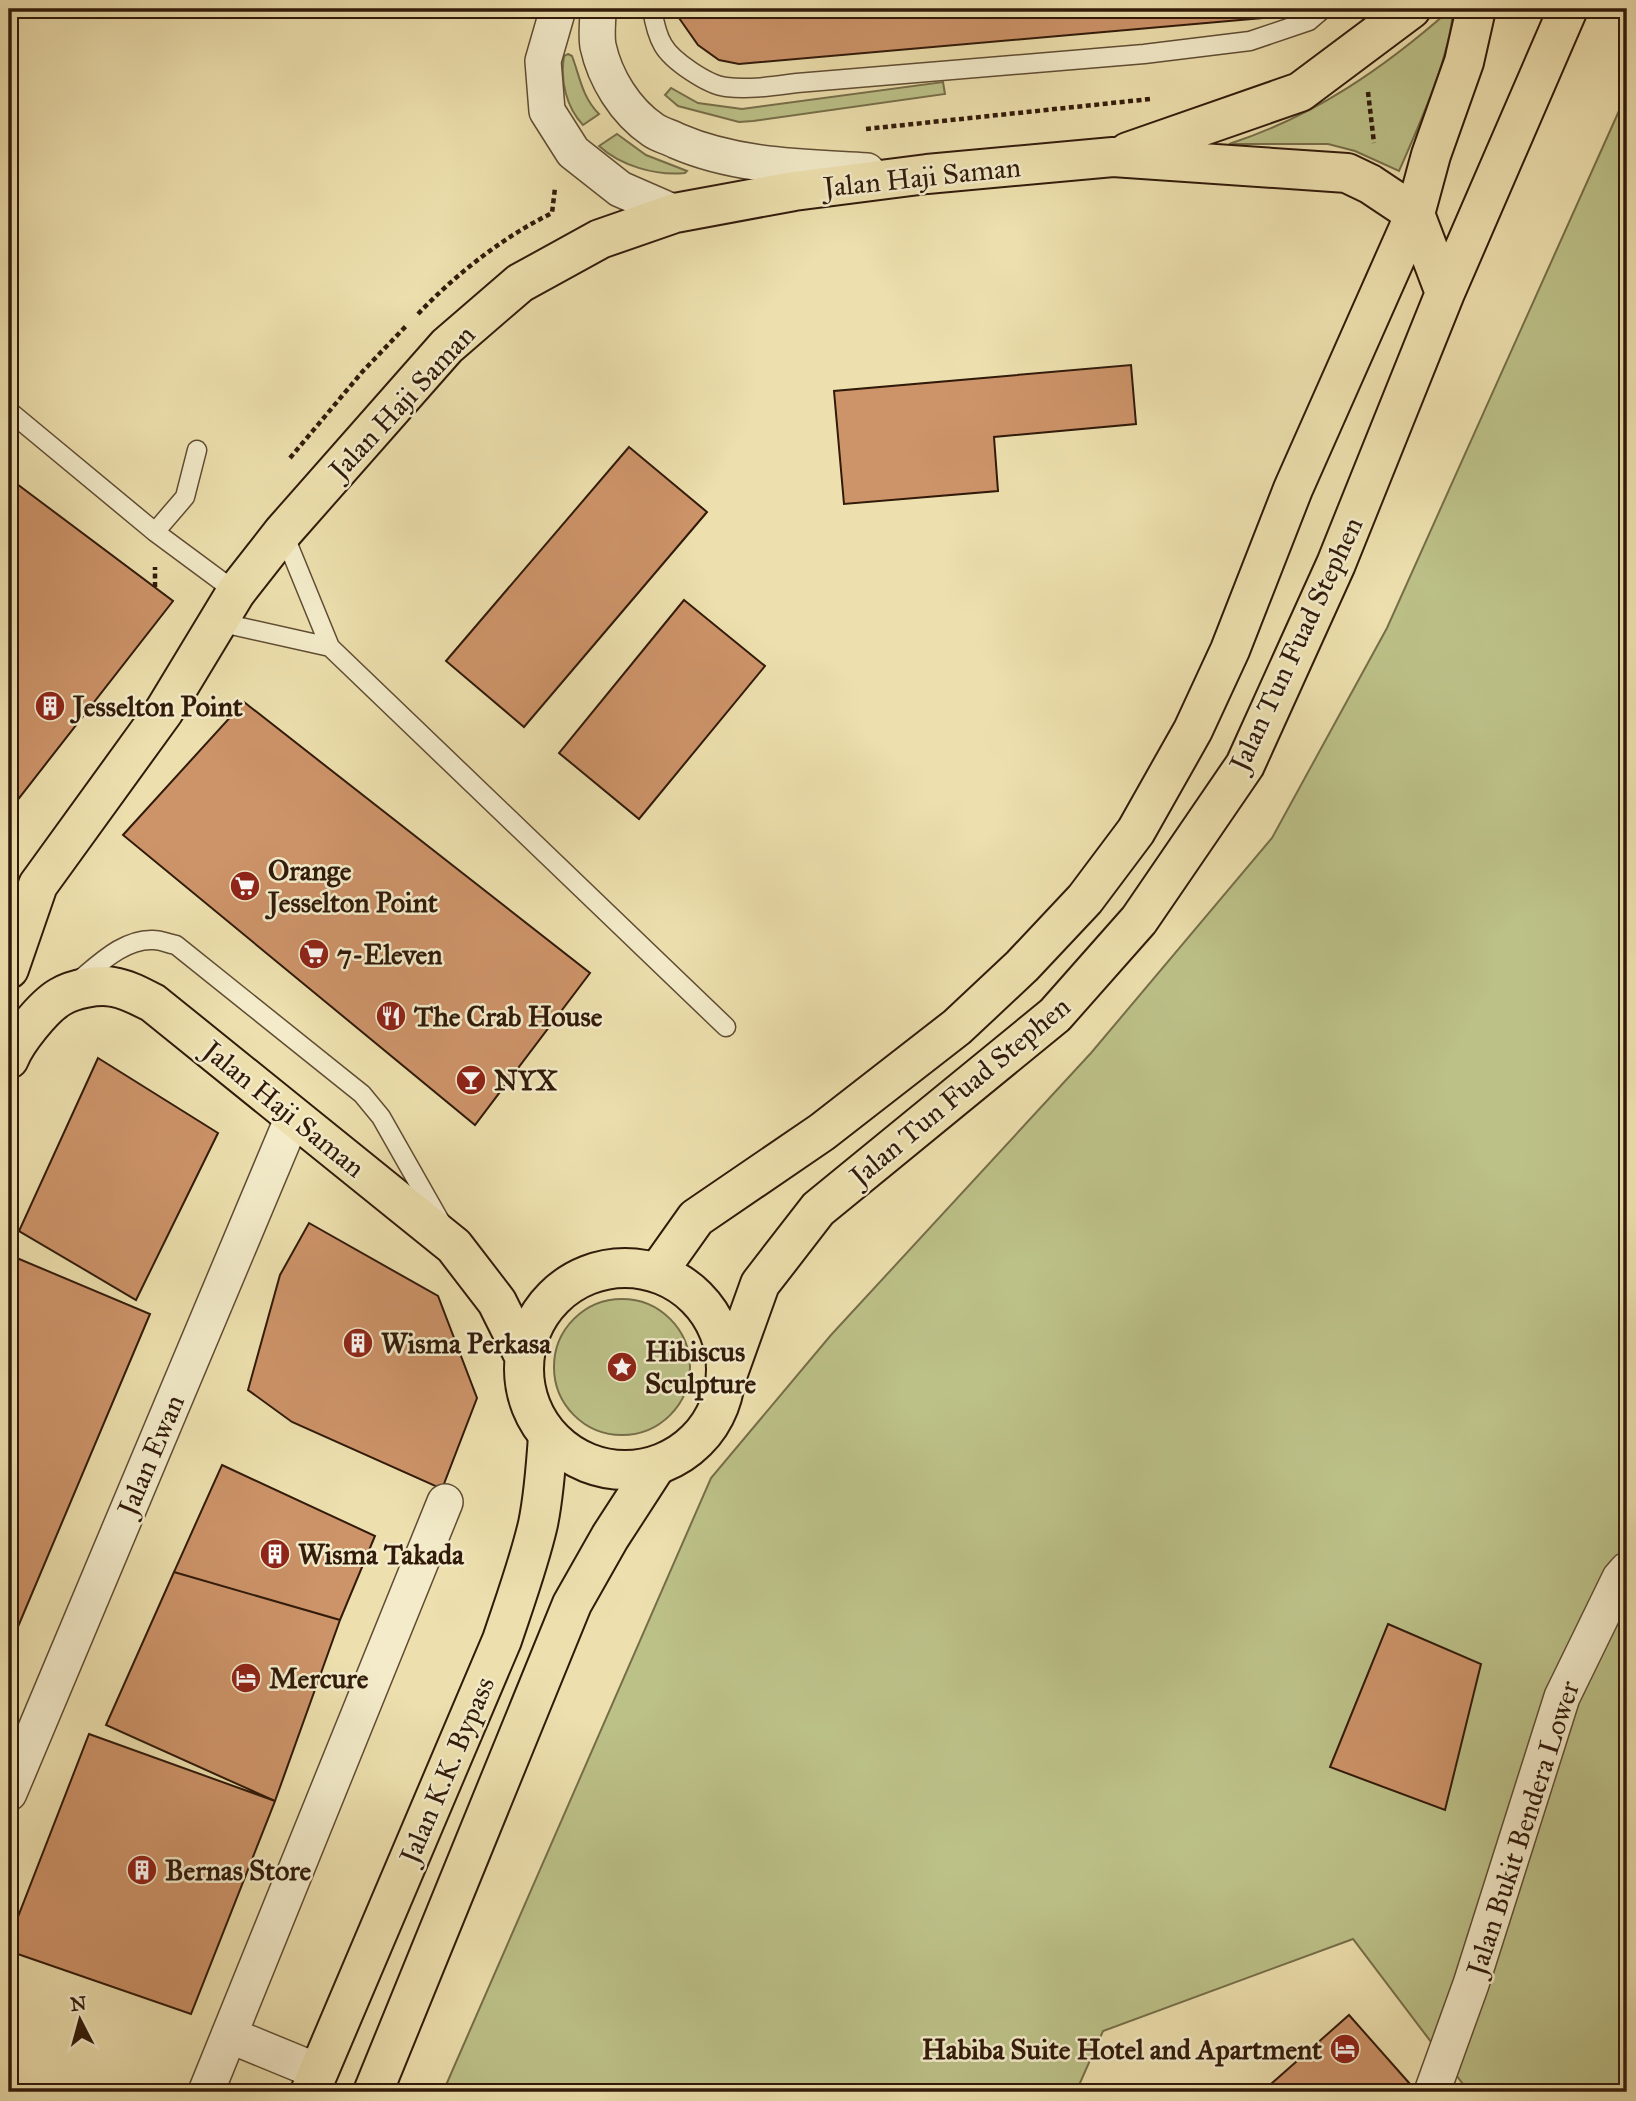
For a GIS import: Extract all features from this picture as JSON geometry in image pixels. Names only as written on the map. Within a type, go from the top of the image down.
[{"type":"main road","name":"Jalan Haji Saman","points":[[1113,157],[1300,92],[1410,9]]},
{"type":"main road","name":"Jalan Tun Fuad Stephen","points":[[657,1273],[696,1218],[822,1132],[957,1027],[1022,966],[1085,899],[1136,831],[1193,730],[1230,650],[1293,489],[1415,214],[1431,155],[1464,62],[1476,9]]},
{"type":"main road","name":"Jalan Tun Fuad Stephen","points":[[727,1376],[761,1284],[818,1209],[1055,1015],[1139,920],[1245,765],[1336,564],[1445,293],[1569,9]]},
{"type":"main road","name":"Jalan Haji Saman","points":[[9,970],[38,886],[164,711],[227,607],[283,532],[447,346],[520,283],[600,239],[675,213],[794,191],[927,174],[1113,157],[1347,173],[1370,184],[1415,214]]},
{"type":"main road","points":[[1415,214],[1445,293]]},
{"type":"main road","name":"Jalan Haji Saman","points":[[60,996],[87,988],[112,986],[132,992],[153,1003],[454,1246],[497,1302],[524,1356]]},
{"type":"main road","points":[[9,1059],[36,1020],[60,996]]},
{"type":"main road","points":[[628,1268],[657,1273],[687,1288],[709,1312],[724,1343],[727,1376],[723,1399],[713,1422],[698,1441],[678,1456],[656,1466],[627,1471],[597,1467],[570,1456],[548,1436],[532,1412],[524,1384],[524,1356],[531,1328],[548,1303],[570,1283],[598,1271],[628,1268]]},
{"type":"main road","name":"Jalan K.K. Bypass","points":[[315,2082],[502,1640],[538,1523],[548,1436]]},
{"type":"main road","name":"Jalan K.K. Bypass","points":[[373,2092],[572,1604],[656,1466]]},
{"type":"street","points":[[558,9],[542,61],[547,111],[573,152],[620,189],[675,213]]},
{"type":"street","points":[[598,9],[597,44],[608,79],[627,105],[653,130],[727,158],[793,166],[927,174]]},
{"type":"street","name":"Jalan Ewan","points":[[9,1793],[293,1116]]},
{"type":"street","points":[[206,2092],[445,1502]]},
{"type":"street","name":"Jalan Bukit Bendera Lower","points":[[1432,2092],[1471,1984],[1562,1697],[1620,1578],[1627,1570]]},
{"type":"street","points":[[229,2035],[315,2082]]},
{"type":"lane","points":[[652,9],[664,47],[694,74],[722,87],[751,89],[1144,54],[1250,41],[1309,21],[1323,9]]},
{"type":"lane","points":[[9,411],[155,532],[227,607],[330,648],[726,1027]]},
{"type":"lane","points":[[155,532],[185,497],[197,450]]},
{"type":"lane","points":[[283,532],[330,648]]},
{"type":"lane","points":[[60,996],[106,958],[129,944],[153,940],[176,945],[362,1094],[381,1117],[454,1246]]},
{"type":"path","points":[[1368,91],[1375,150]]},
{"type":"green space","points":[[1451,9],[1451,27],[1440,69],[1399,171],[1355,151],[1328,144],[1229,144],[1291,119],[1347,88],[1400,51]]},
{"type":"green space","points":[[564,56],[572,56],[585,94],[599,114],[583,125],[568,102],[564,84]]},
{"type":"green space","points":[[943,82],[945,94],[739,122],[678,106],[665,95],[671,88],[698,103],[742,109]]},
{"type":"green space","points":[[1627,93],[1627,2092],[1469,2092],[1353,1939],[1103,2031],[1076,2092],[443,2092],[711,1478],[831,1335],[1091,1053],[1272,838],[1387,628]]},
{"type":"green space","points":[[617,134],[646,155],[687,171],[662,173],[639,168],[618,159],[599,146]]},
{"type":"green space","points":[[622,1299],[648,1304],[670,1319],[685,1341],[690,1367],[685,1393],[670,1415],[648,1430],[622,1435],[596,1430],[574,1415],[559,1393],[554,1367],[559,1341],[574,1319],[596,1304]]},
{"type":"building","points":[[678,9],[1288,9],[1263,18],[739,64],[719,60],[698,45],[679,18]]},
{"type":"building","points":[[1131,365],[1136,424],[994,437],[998,491],[844,504],[834,391]]},
{"type":"building","points":[[629,447],[707,512],[524,727],[446,661]]},
{"type":"building","name":"Jesselton Point","points":[[9,478],[173,601],[9,811]]},
{"type":"building","points":[[684,600],[765,666],[639,819],[559,753]]},
{"type":"building","points":[[244,702],[590,973],[475,1125],[123,835]]},
{"type":"building","points":[[98,1058],[218,1133],[136,1300],[19,1231]]},
{"type":"building","name":"Wisma Perkasa","points":[[309,1223],[438,1296],[477,1398],[442,1489],[292,1422],[248,1390],[280,1275]]},
{"type":"building","points":[[12,1256],[150,1314],[9,1648],[9,1263]]},
{"type":"building","name":"Wisma Takada","points":[[222,1465],[375,1536],[340,1620],[174,1572]]},
{"type":"building","points":[[174,1572],[340,1620],[275,1801],[106,1725]]},
{"type":"building","points":[[1388,1624],[1481,1664],[1445,1810],[1330,1767]]},
{"type":"building","name":"Bernas Store","points":[[89,1734],[275,1801],[191,2014],[9,1951],[9,1940]]},
{"type":"building","name":"Habiba Suite Hotel and Apartment","points":[[1349,2015],[1410,2084],[1400,2092],[1262,2092]]},
{"type":"place","name":"Jesselton Point","points":[[50,706]]},
{"type":"place","name":"Orange Jesselton Point","points":[[245,886]]},
{"type":"place","name":"7-Eleven","points":[[314,954]]},
{"type":"place","name":"The Crab House","points":[[391,1016]]},
{"type":"place","name":"NYX","points":[[471,1080]]},
{"type":"place","name":"Wisma Perkasa","points":[[358,1343]]},
{"type":"place","name":"Hibiscus Sculpture","points":[[622,1367]]},
{"type":"place","name":"Wisma Takada","points":[[275,1554]]},
{"type":"place","name":"Mercure","points":[[246,1678]]},
{"type":"place","name":"Bernas Store","points":[[142,1870]]},
{"type":"place","name":"Habiba Suite Hotel and Apartment","points":[[1345,2049]]}]
